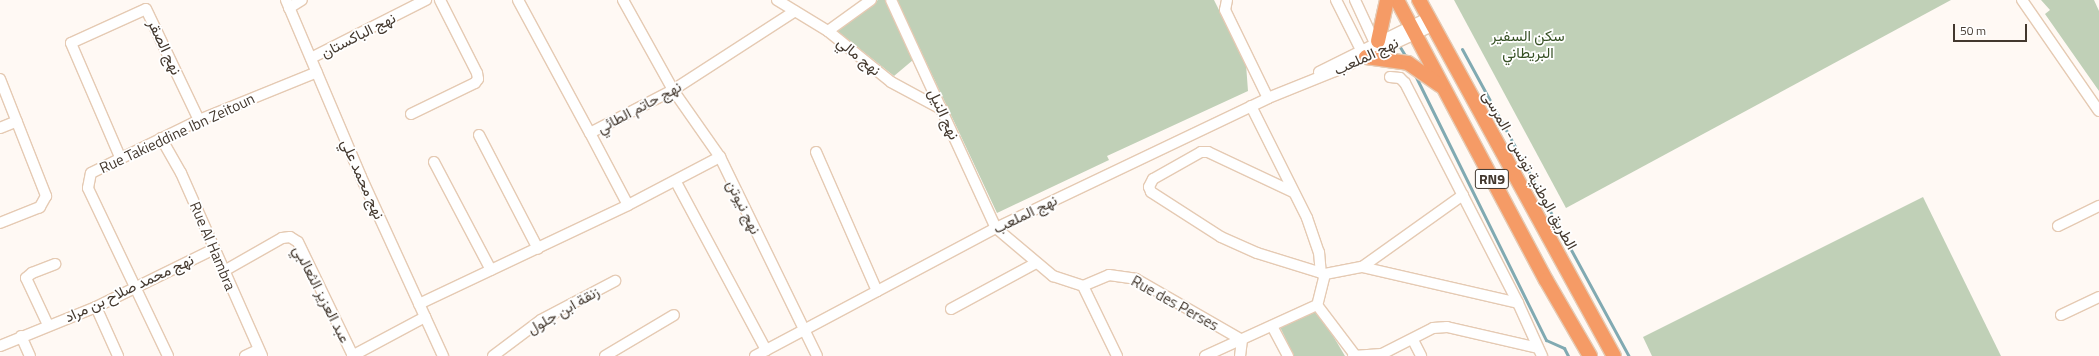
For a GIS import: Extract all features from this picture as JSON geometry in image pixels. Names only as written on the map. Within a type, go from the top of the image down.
[{"type":"highway","points":[[1377,42],[1387,0]]},
{"type":"highway","name":"RN9","points":[[1397,0],[1546,280],[1590,356]]},
{"type":"highway","name":"الطريق الوطنية تونس - المرسى","points":[[1418,0],[1614,356]]},
{"type":"highway","points":[[1364,53],[1408,63],[1442,86]]},
{"type":"street","points":[[287,4],[302,0]]},
{"type":"street","name":"نهج الباكستان","points":[[312,58],[426,0]]},
{"type":"street","points":[[411,114],[475,83],[478,79],[477,73],[440,0]]},
{"type":"street","name":"نهج حاتم الطائي","points":[[518,0],[590,133],[673,90],[795,11]]},
{"type":"street","name":"نهج نيوتن","points":[[623,0],[673,90],[720,157],[817,356]]},
{"type":"street","name":"نهج مالي","points":[[777,0],[828,31],[891,82],[942,110]]},
{"type":"street","points":[[828,31],[871,0]]},
{"type":"street","name":"نهج النيل","points":[[891,0],[996,228]]},
{"type":"street","points":[[1226,0],[1225,10],[1268,98]]},
{"type":"street","points":[[1336,0],[1364,53]]},
{"type":"street","points":[[1355,0],[1377,42]]},
{"type":"street","points":[[2022,0],[2099,110]]},
{"type":"street","name":"نهج محمد علي","points":[[287,4],[443,356]]},
{"type":"street","name":"نهج الصقر","points":[[120,157],[71,44],[146,9],[199,120]]},
{"type":"street","name":"نهج الملعب","points":[[1364,53],[1377,42],[1430,22]]},
{"type":"street","name":"نهج الملعب","points":[[755,356],[996,228],[1300,84],[1412,29]]},
{"type":"street","name":"Rue Takieddine Ibn Zeitoun","points":[[168,356],[88,188],[90,173],[120,157],[199,120],[317,72]]},
{"type":"street","points":[[1390,77],[1400,78],[1405,83],[1518,303],[1540,352]]},
{"type":"street","points":[[0,79],[46,196],[40,206],[0,224]]},
{"type":"street","points":[[1251,106],[1307,218],[1319,252],[1323,274],[1317,305],[1354,355],[1382,354],[1413,340],[1433,328],[1447,328],[1540,352]]},
{"type":"street","points":[[0,128],[16,121]]},
{"type":"street","points":[[590,133],[628,205]]},
{"type":"street","points":[[479,135],[538,249]]},
{"type":"street","name":"Rue Al Hambra","points":[[161,138],[181,173],[260,353]]},
{"type":"street","points":[[816,152],[877,291]]},
{"type":"street","points":[[1293,192],[1208,152],[1201,152],[1153,180],[1150,187],[1151,192],[1220,237],[1257,253],[1323,274],[1362,267],[1518,303]]},
{"type":"street","points":[[419,304],[538,249],[676,182],[720,157]]},
{"type":"street","points":[[434,162],[491,270]]},
{"type":"street","points":[[676,182],[766,350]]},
{"type":"street","points":[[1362,267],[1463,194]]},
{"type":"street","points":[[2058,226],[2099,206]]},
{"type":"street","points":[[996,228],[1053,276],[1083,286],[1117,356]]},
{"type":"street","name":"عبد العزيز الثعالبي","points":[[224,271],[282,238],[290,237],[298,242],[352,356]]},
{"type":"street","name":"نهج محمد صلاح بن مراد","points":[[0,346],[48,324],[96,307],[214,249]]},
{"type":"street","points":[[951,309],[1036,263]]},
{"type":"street","points":[[48,324],[26,278],[32,273],[55,264]]},
{"type":"street","name":"Rue des Perses","points":[[1083,286],[1109,276],[1127,276],[1183,305],[1242,340]]},
{"type":"street","name":"زنقة ابن جلول","points":[[493,356],[541,320],[615,281]]},
{"type":"street","points":[[2061,315],[2099,297]]},
{"type":"street","points":[[1205,356],[1317,305]]},
{"type":"street","points":[[96,307],[118,356]]},
{"type":"street","points":[[605,356],[674,315]]},
{"type":"street","points":[[352,356],[425,317]]},
{"type":"street","points":[[1272,326],[1288,356]]},
{"type":"street","points":[[21,336],[30,356]]},
{"type":"street","points":[[1240,356],[1242,340]]},
{"type":"street","points":[[1413,340],[1421,356]]},
{"type":"street","points":[[245,356],[260,353]]},
{"type":"green space","points":[[878,0],[886,0],[913,60],[894,76],[836,30]]},
{"type":"green space","points":[[897,0],[1214,0],[1246,64],[1248,91],[1107,156],[1109,160],[997,213]]},
{"type":"green space","name":"سكن السفير البريطاني","points":[[1454,0],[1951,0],[1566,208]]},
{"type":"green space","points":[[2041,0],[2094,0],[2099,11],[2099,91],[2045,14],[2050,10]]},
{"type":"green space","points":[[1923,197],[2001,356],[1652,356],[1643,337]]},
{"type":"green space","points":[[1317,309],[1345,356],[1294,356],[1280,327]]},
{"type":"waterway","points":[[1400,47],[1406,57]]},
{"type":"waterway","points":[[1462,49],[1629,356]]},
{"type":"waterway","points":[[1414,73],[1546,340],[1564,348],[1568,356]]}]
